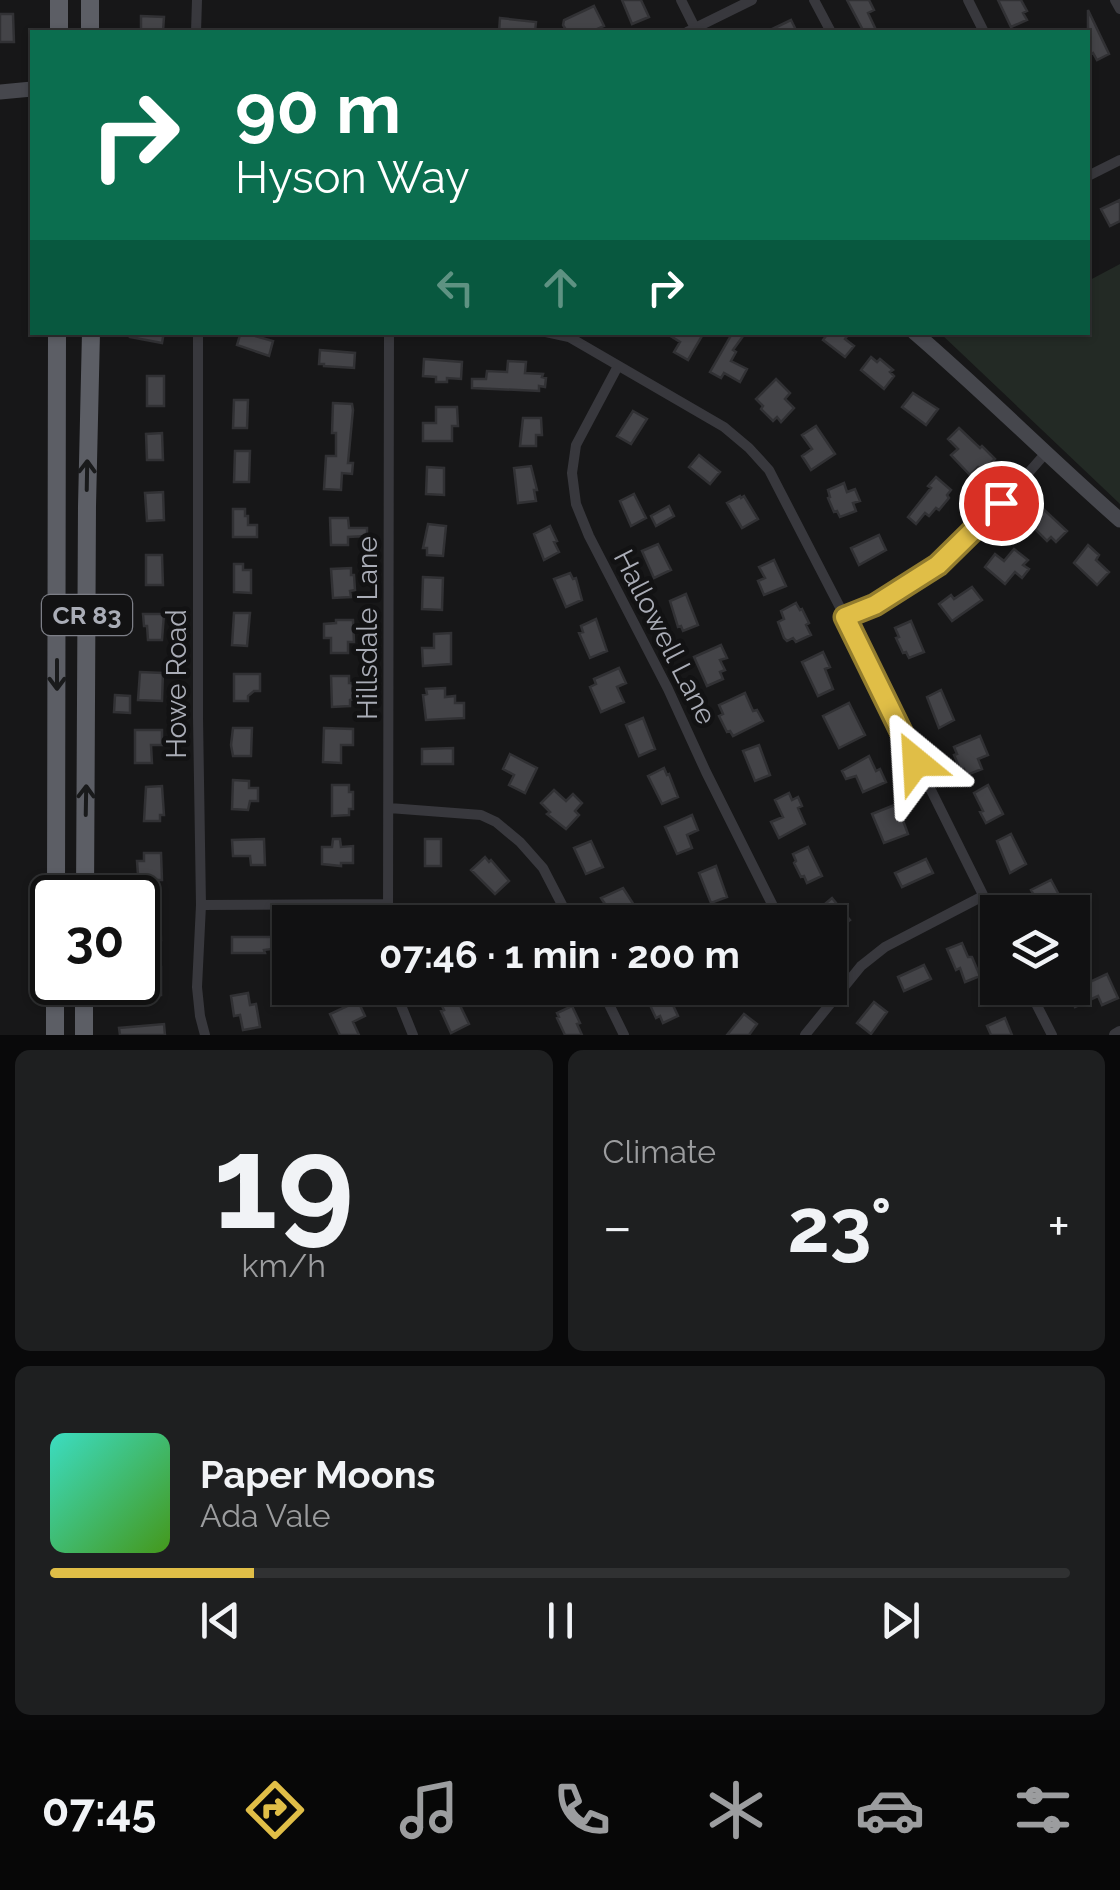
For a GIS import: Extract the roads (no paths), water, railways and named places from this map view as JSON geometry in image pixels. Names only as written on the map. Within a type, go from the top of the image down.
[{"type":"highway","points":[[59,0],[59,30]]},
{"type":"highway","points":[[90,0],[90,30]]},
{"type":"highway","name":"CR 83","points":[[56,875],[57,335]]},
{"type":"highway","name":"CR 83","points":[[85,875],[91,335]]},
{"type":"highway","points":[[54,1035],[55,1005]]},
{"type":"highway","points":[[84,1005],[84,1035]]},
{"type":"main road","points":[[0,92],[30,89]]},
{"type":"main road","points":[[918,335],[1120,520]]},
{"type":"street","points":[[196,30],[197,0]]},
{"type":"street","points":[[681,0],[691,30],[752,0]]},
{"type":"street","points":[[814,0],[830,30]]},
{"type":"street","points":[[968,0],[983,30]]},
{"type":"street","points":[[1115,0],[1120,9]]},
{"type":"street","points":[[1090,175],[1120,160]]},
{"type":"street","name":"Howe Road","points":[[198,335],[201,905],[197,988],[205,1035]]},
{"type":"street","name":"Hillsdale Lane","points":[[388,904],[389,335]]},
{"type":"street","points":[[558,335],[724,426],[759,458],[782,492],[983,895]]},
{"type":"street","name":"Hallowell Lane","points":[[618,366],[576,445],[572,473],[576,504],[772,905]]},
{"type":"street","points":[[845,617],[875,605],[938,565],[1045,454]]},
{"type":"street","points":[[389,808],[481,815],[496,822],[542,868],[563,905]]},
{"type":"street","points":[[847,981],[886,946],[980,898]]},
{"type":"street","points":[[201,905],[388,904]]},
{"type":"street","points":[[401,1005],[413,1035]]},
{"type":"street","points":[[609,1005],[624,1035]]},
{"type":"street","points":[[805,1035],[828,1005]]},
{"type":"street","points":[[1037,1005],[1052,1035]]}]
